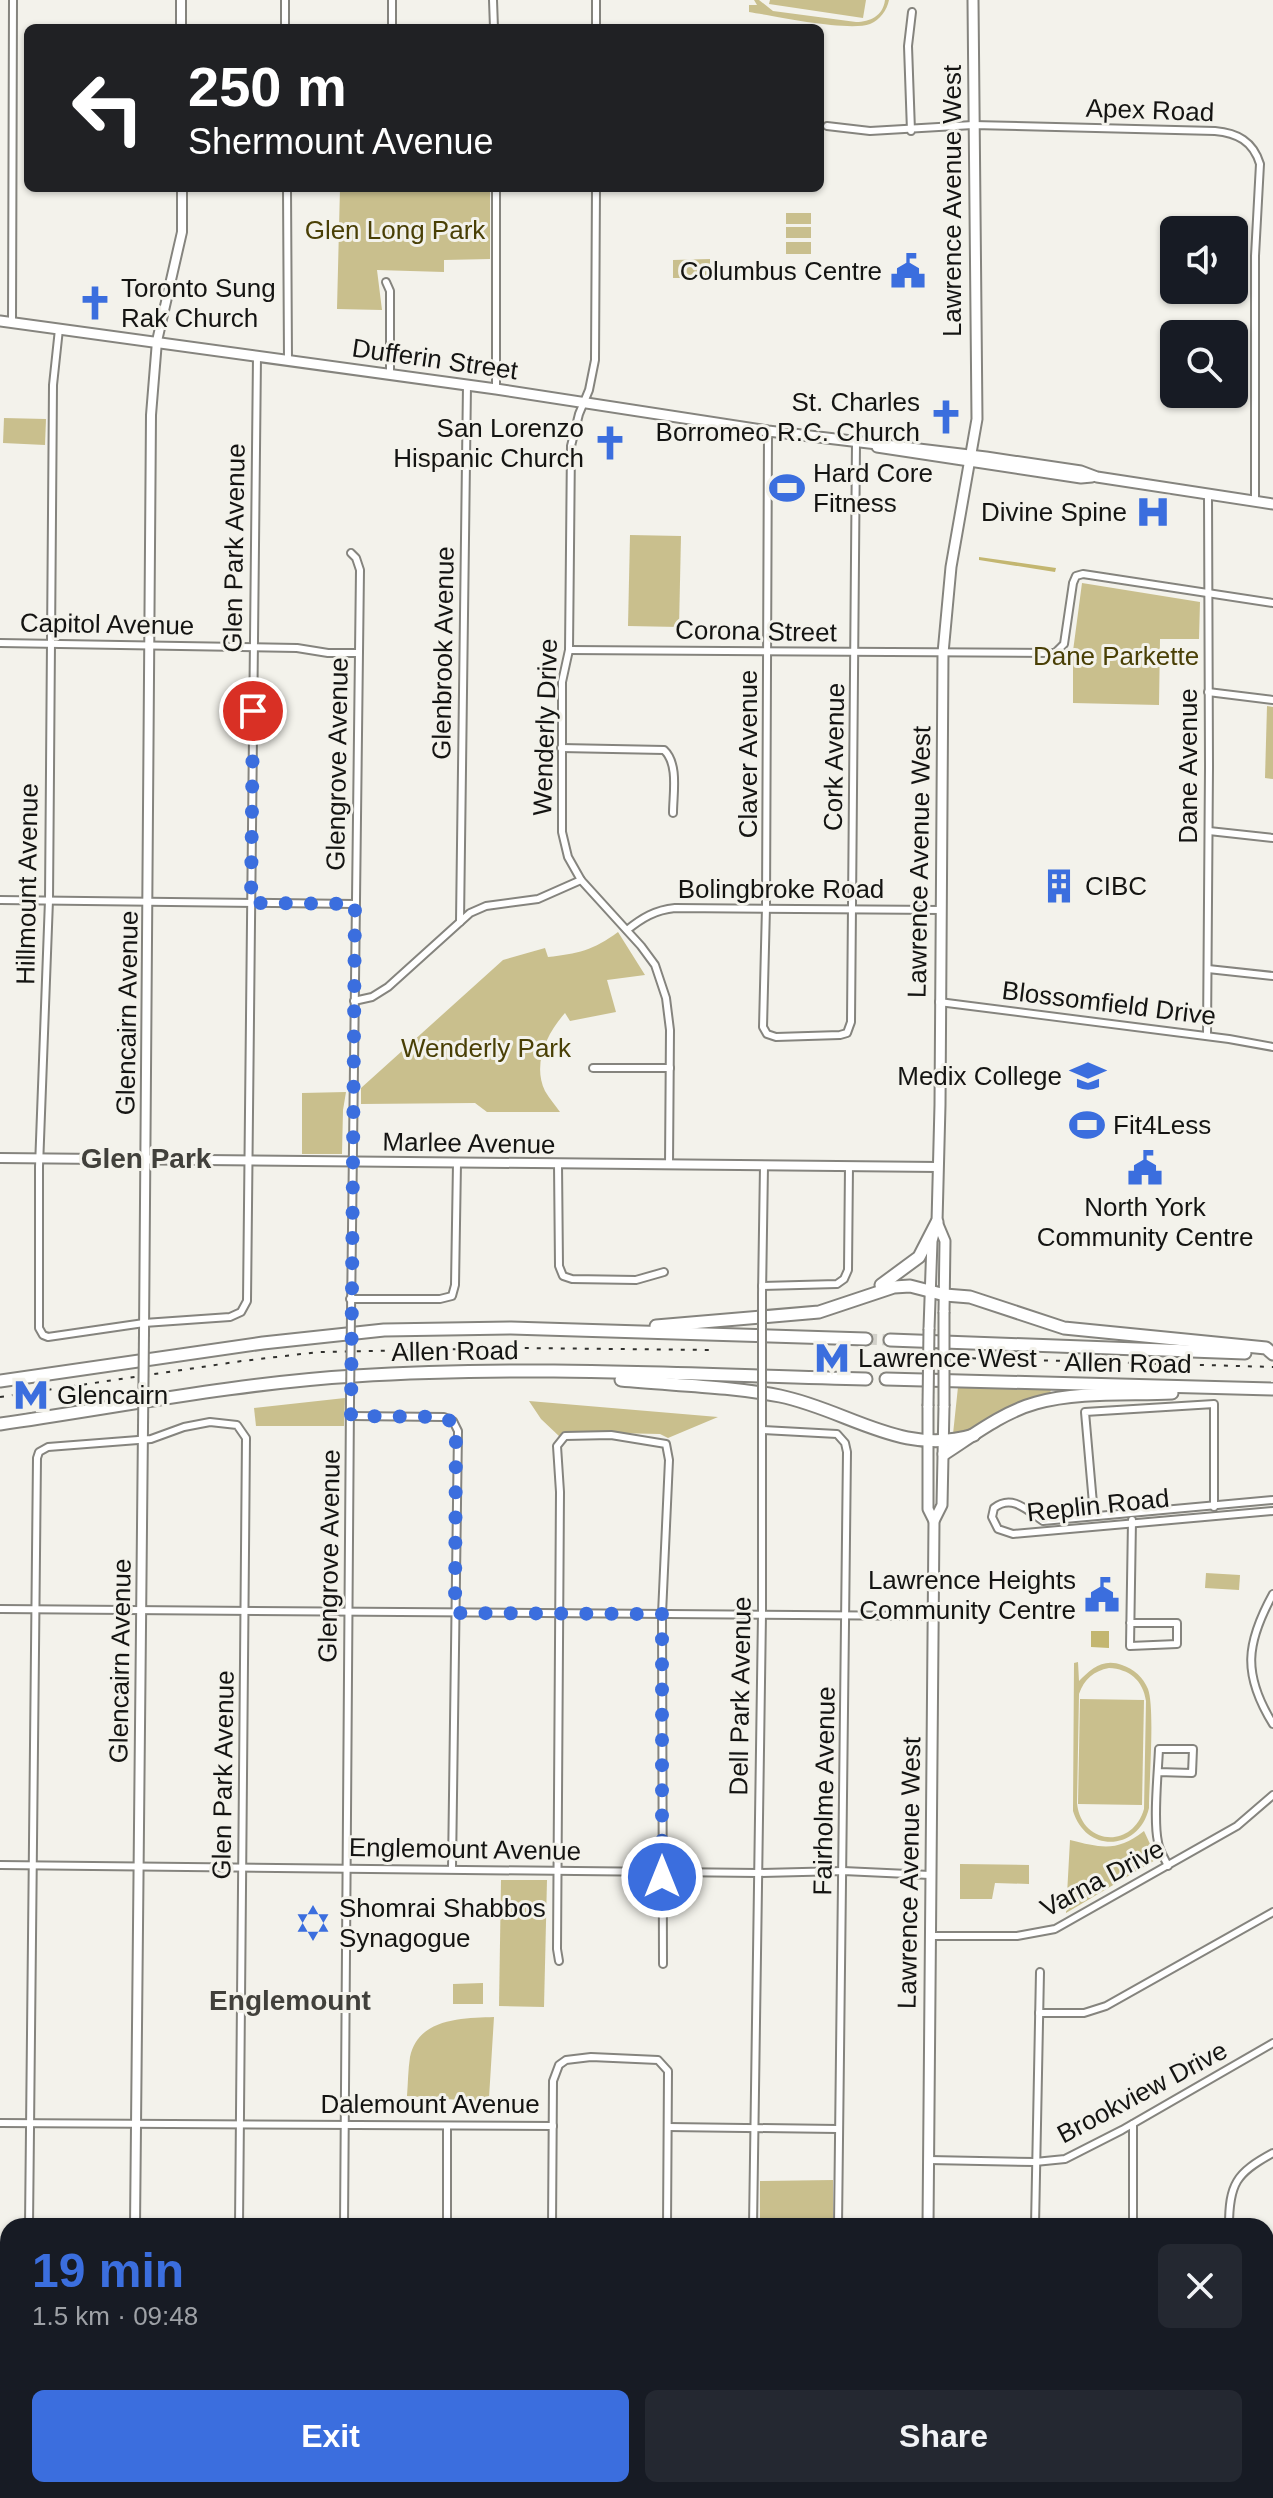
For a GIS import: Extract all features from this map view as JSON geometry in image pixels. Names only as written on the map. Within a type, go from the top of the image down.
[{"type":"highway","points":[[863,1296],[919,1257],[937,1222]]},
{"type":"highway","points":[[607,1330],[819,1312],[902,1286],[970,1297],[1064,1328],[1266,1348],[1273,1354]]},
{"type":"highway","name":"Allen Road","points":[[0,1381],[263,1343],[384,1330],[511,1328],[866,1339]]},
{"type":"highway","name":"Allen Road","points":[[890,1340],[1273,1354]]},
{"type":"highway","points":[[533,1371],[781,1396],[906,1439],[927,1441],[974,1435]]},
{"type":"highway","name":"Allen Road","points":[[0,1424],[266,1385],[353,1376],[533,1371],[866,1379]]},
{"type":"highway","name":"Allen Road","points":[[886,1379],[1273,1389]]},
{"type":"highway","points":[[944,1454],[1034,1403],[1060,1398],[1273,1389]]},
{"type":"main road","name":"Lawrence Avenue West","points":[[934,1521],[928,1509],[927,1441],[932,1241],[937,1222],[943,653],[951,567],[962,504],[959,494],[976,401],[973,0]]},
{"type":"main road","name":"Dufferin Street","points":[[0,321],[496,389],[860,443],[886,450],[1081,471],[1095,477],[1273,504]]},
{"type":"main road","name":"Lawrence Avenue West","points":[[928,2218],[934,1521],[942,1505],[944,1454],[945,1241],[937,1222]]},
{"type":"street","points":[[12,322],[13,0]]},
{"type":"street","points":[[181,0],[181,24]]},
{"type":"street","points":[[285,0],[285,24]]},
{"type":"street","points":[[392,0],[392,24]]},
{"type":"street","points":[[493,0],[494,24]]},
{"type":"street","points":[[596,0],[596,24]]},
{"type":"street","points":[[911,131],[908,46],[912,12]]},
{"type":"street","points":[[827,126],[870,131],[911,131],[973,125]]},
{"type":"street","name":"Apex Road","points":[[973,125],[1224,132],[1233,133],[1246,141],[1256,153],[1260,164],[1255,256],[1255,502]]},
{"type":"street","name":"Glencairn Avenue","points":[[135,2218],[151,415],[157,341],[182,232],[182,192]]},
{"type":"street","points":[[287,192],[288,360]]},
{"type":"street","points":[[496,192],[496,389]]},
{"type":"street","name":"Wenderly Drive","points":[[596,192],[595,360],[571,446],[569,650],[562,682],[562,832],[568,857],[581,880],[655,965],[670,1030],[669,1165]]},
{"type":"street","points":[[386,282],[390,291],[390,375]]},
{"type":"street","name":"Hillmount Avenue","points":[[59,329],[53,385],[49,900],[38,1321],[43,1335],[53,1338],[144,1323]]},
{"type":"street","name":"Glen Park Avenue","points":[[144,1323],[230,1317],[241,1312],[247,1301],[257,356]]},
{"type":"street","name":"Glenbrook Avenue","points":[[460,922],[467,385]]},
{"type":"street","name":"Claver Avenue","points":[[768,431],[769,650],[763,1027],[767,1034],[776,1037],[809,1037]]},
{"type":"street","name":"Cork Avenue","points":[[809,1037],[847,1033],[851,1022],[860,443]]},
{"type":"street","name":"Dane Avenue","points":[[1207,1036],[1208,495]]},
{"type":"street","name":"Glengrove Avenue","points":[[344,2218],[350,1299],[360,570],[351,553]]},
{"type":"street","name":"Corona Street","points":[[569,650],[1058,652],[1064,644],[1073,583],[1079,574],[1207,594]]},
{"type":"street","points":[[1207,594],[1273,603]]},
{"type":"street","name":"Capitol Avenue","points":[[0,643],[151,644],[358,653]]},
{"type":"street","points":[[1208,692],[1273,700]]},
{"type":"street","points":[[561,748],[664,750],[671,756],[673,764],[673,813]]},
{"type":"street","points":[[1209,831],[1273,838]]},
{"type":"street","points":[[354,1001],[372,997],[388,987],[470,913],[486,906],[538,899],[581,880]]},
{"type":"street","points":[[0,900],[355,904]]},
{"type":"street","name":"Bolingbroke Road","points":[[627,930],[643,917],[660,910],[766,907],[942,910]]},
{"type":"street","points":[[1208,969],[1273,976]]},
{"type":"street","name":"Blossomfield Drive","points":[[939,1002],[1273,1047]]},
{"type":"street","points":[[593,1068],[670,1068]]},
{"type":"street","name":"Marlee Avenue","points":[[0,1158],[938,1167]]},
{"type":"street","points":[[350,1299],[440,1299],[452,1296],[455,1285],[457,1163]]},
{"type":"street","points":[[558,1164],[559,1266],[563,1276],[572,1279],[636,1280],[664,1272]]},
{"type":"street","name":"Dell Park Avenue","points":[[753,2218],[762,1614],[764,1166]]},
{"type":"street","points":[[762,1286],[837,1284],[844,1279],[848,1270],[849,1166]]},
{"type":"street","points":[[1094,1515],[1085,1412],[1214,1404],[1215,1515]]},
{"type":"street","points":[[351,1416],[444,1417],[456,1425],[452,1868]]},
{"type":"street","name":"Glen Park Avenue","points":[[143,1439],[210,1422],[237,1425],[242,1428],[246,1438],[239,2218]]},
{"type":"street","name":"Fairholme Avenue","points":[[763,1430],[829,1432],[837,1434],[845,1443],[838,2218]]},
{"type":"street","points":[[559,1961],[560,1492],[557,1446],[565,1436],[611,1435],[666,1444],[669,1460],[662,1614],[663,1964]]},
{"type":"street","points":[[29,2218],[37,1462],[39,1452],[48,1447],[143,1439]]},
{"type":"street","name":"Replin Road","points":[[1273,1500],[1043,1521],[1016,1503],[1006,1502],[994,1508],[992,1517],[998,1529],[1013,1534],[1273,1511]]},
{"type":"street","points":[[1130,1623],[1177,1623],[1177,1644],[1130,1646],[1130,1623],[1132,1512]]},
{"type":"street","points":[[1273,1594],[1256,1624],[1252,1646],[1252,1673],[1265,1712],[1273,1724]]},
{"type":"street","points":[[0,1609],[933,1616]]},
{"type":"street","points":[[1158,1772],[1192,1773],[1193,1749],[1159,1749],[1158,1772],[1158,1843],[1168,1866]]},
{"type":"street","name":"Varna Drive","points":[[931,1936],[1017,1936],[1055,1929],[1237,1826],[1273,1795]]},
{"type":"street","name":"Englemount Avenue","points":[[0,1865],[758,1873],[843,1871],[930,1875]]},
{"type":"street","points":[[1039,2013],[1084,2013],[1106,2006],[1273,1912]]},
{"type":"street","points":[[1035,2218],[1040,1972]]},
{"type":"street","name":"Brookview Drive","points":[[929,2160],[1035,2162],[1065,2159],[1133,2124],[1273,2043]]},
{"type":"street","name":"Dalemount Avenue","points":[[0,2123],[553,2126],[553,2081],[559,2065],[575,2058],[591,2057],[658,2060],[664,2065],[669,2083],[668,2127]]},
{"type":"street","points":[[1133,2124],[1133,2218]]},
{"type":"street","points":[[447,2126],[447,2218]]},
{"type":"street","points":[[552,2218],[553,2126]]},
{"type":"street","points":[[667,2218],[668,2127],[838,2129]]},
{"type":"street","points":[[1229,2218],[1229,2198],[1235,2181],[1248,2166],[1273,2153]]},
{"type":"green space","points":[[754,0],[759,0],[773,11],[856,22],[875,17],[882,10],[885,0],[889,0],[874,22],[846,26],[749,12],[749,5],[757,5]]},
{"type":"green space","points":[[770,0],[866,0],[863,18],[769,4]]},
{"type":"green space","name":"Glen Long Park","points":[[340,192],[490,192],[490,259],[444,260],[444,272],[377,270],[382,310],[337,309]]},
{"type":"green space","points":[[786,213],[811,213],[811,224],[786,224]]},
{"type":"green space","points":[[786,227],[811,227],[811,238],[786,238]]},
{"type":"green space","points":[[786,242],[811,242],[811,254],[786,254]]},
{"type":"green space","points":[[710,259],[710,278],[673,278],[673,260]]},
{"type":"green space","points":[[4,418],[46,419],[45,445],[3,443]]},
{"type":"green space","points":[[630,535],[681,536],[679,627],[628,626]]},
{"type":"green space","name":"Dane Parkette","points":[[1082,583],[1200,602],[1199,639],[1160,639],[1159,705],[1073,703],[1073,651]]},
{"type":"green space","points":[[1267,706],[1273,707],[1273,779],[1265,778]]},
{"type":"green space","name":"Wenderly Park","points":[[618,932],[645,975],[607,980],[616,1012],[570,1021],[565,1013],[552,1030],[543,1049],[541,1081],[560,1112],[487,1112],[475,1103],[361,1104],[361,1088],[503,960],[545,948],[548,957],[577,953]]},
{"type":"green space","points":[[346,1092],[342,1154],[302,1154],[302,1093]]},
{"type":"green space","points":[[958,1387],[1051,1389],[1050,1394],[1018,1403],[962,1434],[953,1434]]},
{"type":"green space","points":[[345,1398],[344,1426],[256,1426],[254,1408]]},
{"type":"green space","points":[[529,1401],[718,1417],[668,1438],[660,1434],[569,1432],[560,1437],[541,1419]]},
{"type":"green space","points":[[1206,1573],[1240,1575],[1239,1590],[1205,1588]]},
{"type":"green space","points":[[1078,1662],[1079,1681],[1098,1666],[1115,1663],[1134,1671],[1148,1689],[1151,1728],[1149,1808],[1135,1833],[1112,1842],[1089,1835],[1073,1811],[1074,1663]],"holes":[[[1109,1668],[1134,1677],[1142,1687],[1146,1701],[1144,1809],[1129,1831],[1108,1837],[1087,1827],[1077,1803],[1079,1694],[1094,1674]]]},
{"type":"green space","points":[[1080,1699],[1144,1700],[1142,1805],[1078,1804]]},
{"type":"green space","points":[[1144,1831],[1157,1859],[1066,1913],[1070,1840],[1109,1846],[1126,1842]]},
{"type":"green space","points":[[960,1864],[1029,1865],[1029,1884],[995,1883],[992,1899],[960,1899]]},
{"type":"green space","points":[[501,1880],[547,1880],[544,2007],[499,2006]]},
{"type":"green space","points":[[483,1983],[483,2004],[453,2004],[453,1984]]},
{"type":"green space","points":[[494,2017],[489,2098],[485,2102],[407,2096],[410,2057],[422,2034],[443,2023]]},
{"type":"green space","points":[[833,2180],[833,2218],[760,2218],[760,2181]]},
{"type":"shaded area","points":[[979,557],[1056,568],[1055,572],[979,560]]},
{"type":"shaded area","points":[[1091,1631],[1109,1631],[1109,1648],[1091,1647]]},
{"type":"tunnel","points":[[866,1339],[890,1340]]},
{"type":"railway","points":[[0,1397],[319,1352],[522,1348],[711,1350]]},
{"type":"railway","points":[[960,1358],[1273,1367]]},
{"type":"place","name":"Columbus Centre","points":[[908,271]]},
{"type":"place","name":"Toronto Sung Rak Church","points":[[95,303]]},
{"type":"place","name":"St. Charles Borromeo R.C. Church","points":[[946,417]]},
{"type":"place","name":"San Lorenzo Hispanic Church","points":[[610,443]]},
{"type":"place","name":"Hard Core Fitness","points":[[787,488]]},
{"type":"place","name":"Divine Spine","points":[[1153,512]]},
{"type":"place","name":"CIBC","points":[[1059,886]]},
{"type":"place","name":"Medix College","points":[[1088,1076]]},
{"type":"place","name":"Fit4Less","points":[[1087,1125]]},
{"type":"place","name":"North York Community Centre","points":[[1145,1168]]},
{"type":"place","name":"Lawrence West","points":[[832,1358]]},
{"type":"place","name":"Glencairn","points":[[31,1395]]},
{"type":"place","name":"Lawrence Heights Community Centre","points":[[1102,1595]]},
{"type":"place","name":"Shomrai Shabbos Synagogue","points":[[313,1923]]},
{"type":"district","name":"Glen Park","points":[[146,1158]]},
{"type":"district","name":"Englemount","points":[[290,2000]]},
{"type":"route","points":[[253,711],[251,903],[355,904],[351,1416],[444,1417],[456,1425],[455,1613],[662,1614],[662,1877]]}]
